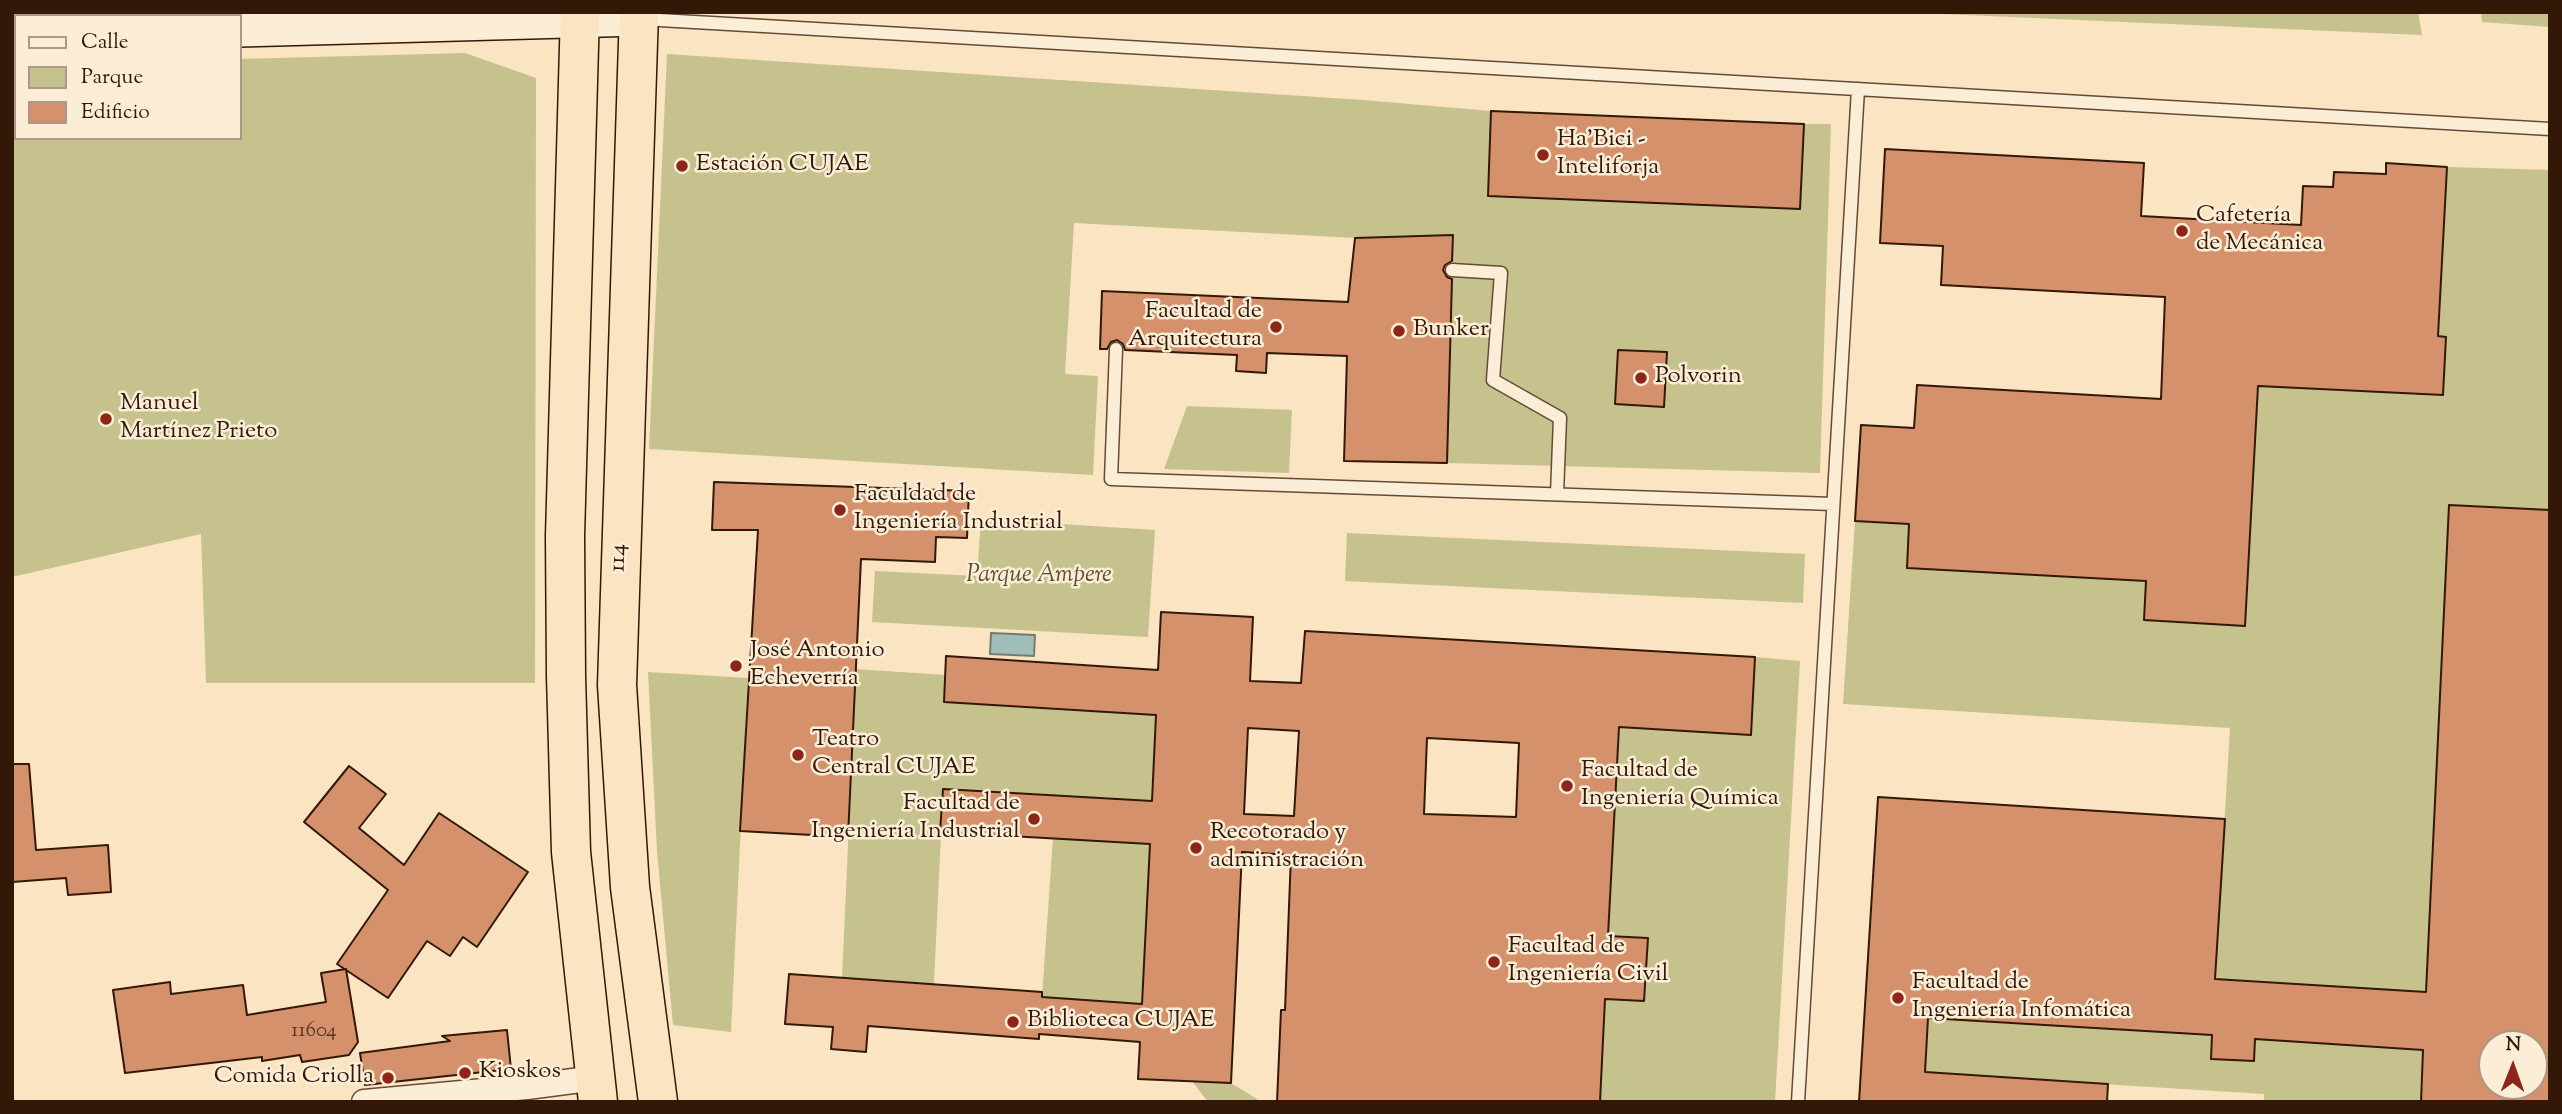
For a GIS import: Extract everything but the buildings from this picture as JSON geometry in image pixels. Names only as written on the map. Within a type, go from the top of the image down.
[{"type":"highway","name":"114","points":[[639,15],[617,685],[629,887],[657,1102]]},
{"type":"highway","points":[[580,16],[565,536],[566,676],[571,852],[597,1090]]},
{"type":"street","points":[[242,29],[477,17],[639,15]]},
{"type":"street","points":[[364,1102],[527,1087],[597,1090]]},
{"type":"lane","points":[[639,15],[2550,129]]},
{"type":"lane","points":[[1798,1102],[1858,89]]},
{"type":"lane","points":[[1452,270],[1501,273],[1493,380],[1560,418],[1557,494]]},
{"type":"lane","points":[[1116,349],[1111,479],[1833,504]]},
{"type":"green space","points":[[1896,12],[2418,12],[2422,35]]},
{"type":"green space","points":[[2481,12],[2550,12],[2550,27],[2482,22]]},
{"type":"green space","points":[[465,53],[536,78],[535,683],[206,683],[201,534],[12,577],[12,91],[14,90],[14,140],[242,140],[242,59]]},
{"type":"green space","points":[[667,54],[1363,100],[1491,111],[1488,196],[1800,209],[1804,124],[1831,124],[1820,473],[1447,463],[1453,235],[1355,238],[1074,223],[1065,374],[1098,376],[1093,475],[649,449]]},
{"type":"green space","points":[[2447,167],[2550,170],[2550,510],[2449,505],[2426,992],[2215,979],[2230,728],[1843,704],[1855,521],[1909,524],[1907,568],[2146,581],[2144,620],[2245,626],[2258,386],[2443,394],[2446,337],[2260,327],[2439,311]]},
{"type":"green space","points":[[1187,406],[1292,410],[1289,473],[1164,469]]},
{"type":"green space","name":"Parque Ampere","points":[[981,519],[1155,530],[1148,637],[872,622],[875,571],[977,576]]},
{"type":"green space","points":[[1347,533],[1805,554],[1803,603],[1345,581]]},
{"type":"green space","points":[[1755,657],[1800,661],[1775,1102],[1600,1102],[1604,1026],[1548,1022],[1549,996],[1644,1000],[1647,938],[1606,936],[1619,727],[1750,735]]},
{"type":"green space","points":[[856,669],[945,675],[944,702],[1156,714],[1152,801],[943,789],[934,984],[842,978]]},
{"type":"green space","points":[[648,672],[748,678],[731,1032],[673,1025],[657,851]]},
{"type":"green space","points":[[1053,838],[1150,843],[1142,1004],[1042,997]]},
{"type":"green space","points":[[1928,1018],[2212,1035],[2211,1059],[2254,1061],[2255,1039],[2423,1050],[2421,1102],[2264,1102],[2264,1094],[1925,1073]]},
{"type":"green space","points":[[1192,1081],[1231,1083],[1262,1102],[1208,1102]]},
{"type":"water","points":[[991,633],[1035,635],[1034,656],[990,654]]},
{"type":"place","name":"Ha'Bici - Inteliforja","points":[[1543,155]]},
{"type":"place","name":"Estación CUJAE","points":[[682,166]]},
{"type":"place","name":"Cafetería de Mecánica","points":[[2182,231]]},
{"type":"place","name":"Facultad de Arquitectura","points":[[1276,327]]},
{"type":"place","name":"Bunker","points":[[1399,331]]},
{"type":"place","name":"Polvorin","points":[[1641,378]]},
{"type":"place","name":"Manuel Martínez Prieto","points":[[106,419]]},
{"type":"place","name":"Faculdad de Ingeniería Industrial","points":[[840,510]]},
{"type":"place","name":"José Antonio Echeverría","points":[[736,666]]},
{"type":"place","name":"Teatro Central CUJAE","points":[[798,755]]},
{"type":"place","name":"Facultad de Ingeniería Química","points":[[1567,786]]},
{"type":"place","name":"Facultad de Ingeniería Industrial","points":[[1034,819]]},
{"type":"place","name":"Recotorado y administración","points":[[1196,848]]},
{"type":"place","name":"Facultad de Ingeniería Civil","points":[[1494,962]]},
{"type":"place","name":"Facultad de Ingeniería Infomática","points":[[1898,998]]},
{"type":"place","name":"Biblioteca CUJAE","points":[[1013,1022]]},
{"type":"place","name":"Kioskos","points":[[465,1073]]},
{"type":"place","name":"Comida Criolla","points":[[388,1078]]}]
